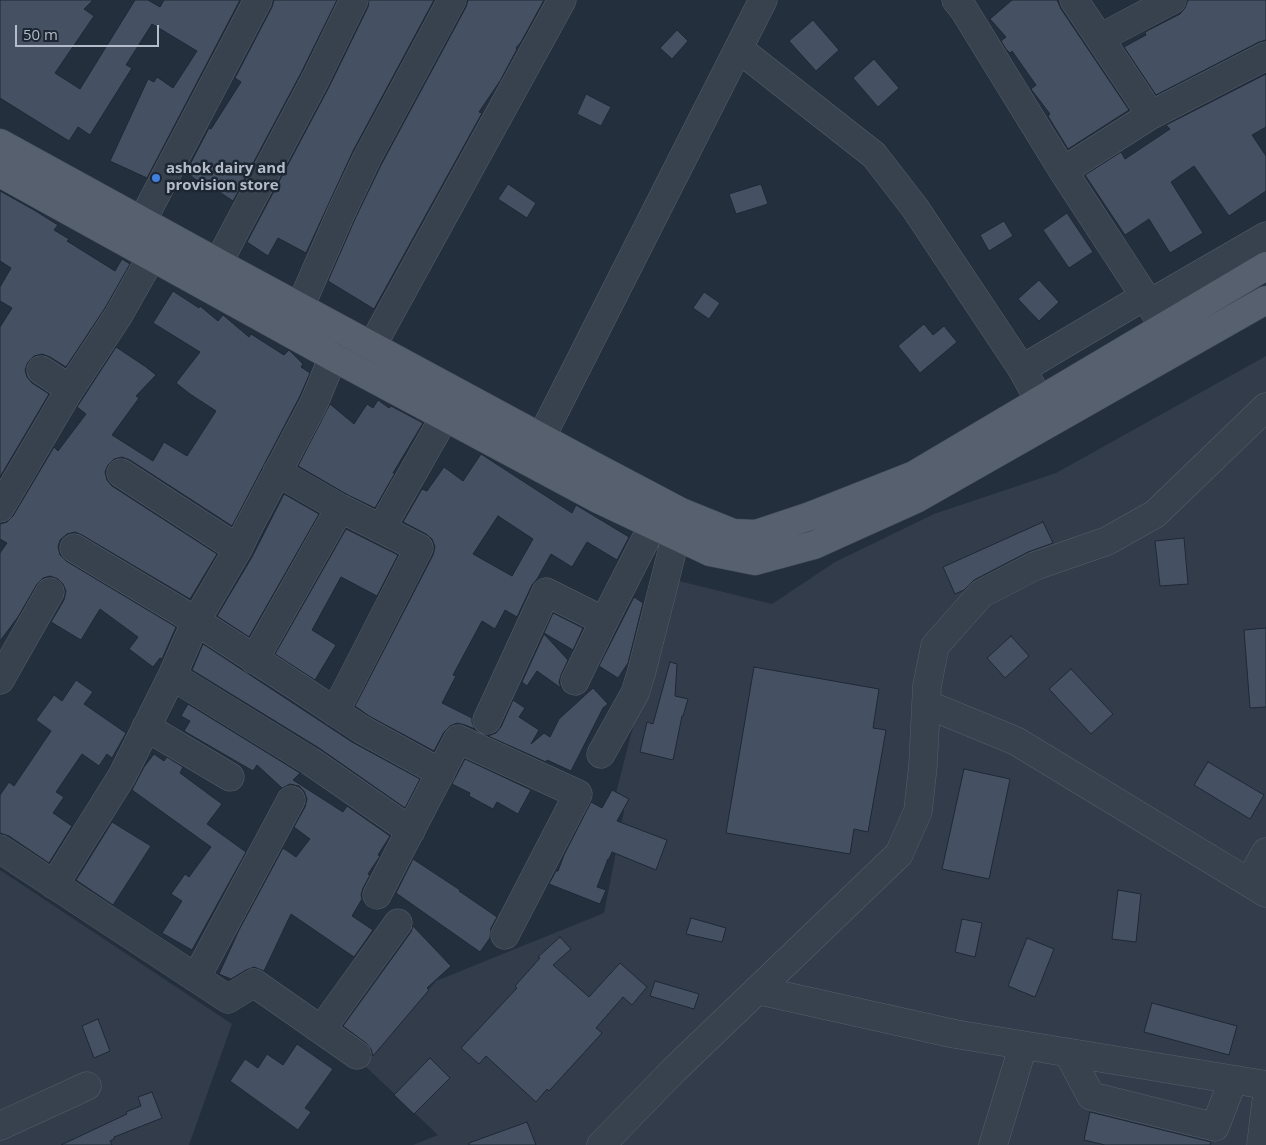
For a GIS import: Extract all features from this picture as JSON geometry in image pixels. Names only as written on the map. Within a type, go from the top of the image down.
[{"type":"main road","points":[[0,143],[541,438],[681,512],[733,532],[756,534],[810,516],[914,475],[1266,266]]},
{"type":"main road","points":[[0,173],[333,357],[598,499],[710,552],[755,561],[814,545],[916,500],[1266,300]]},
{"type":"street","points":[[142,221],[258,0]]},
{"type":"street","points":[[218,263],[315,80],[354,0]]},
{"type":"street","points":[[300,307],[367,158],[452,0]]},
{"type":"street","points":[[372,346],[562,0]]},
{"type":"street","points":[[541,438],[763,0]]},
{"type":"street","points":[[956,0],[1063,171],[1164,326]]},
{"type":"street","points":[[1074,0],[1151,115]]},
{"type":"street","points":[[1100,38],[1172,0]]},
{"type":"street","points":[[739,49],[874,156],[915,208],[1022,369],[1039,400]]},
{"type":"street","points":[[1063,171],[1151,115],[1266,56]]},
{"type":"street","points":[[1022,369],[1147,299],[1266,236]]},
{"type":"street","points":[[0,508],[70,389],[118,316],[152,256]]},
{"type":"street","points":[[54,885],[122,776],[172,676],[196,621],[238,549],[314,403],[333,357]]},
{"type":"street","points":[[41,370],[70,389]]},
{"type":"street","points":[[601,1145],[674,1070],[899,854],[918,811],[923,765],[927,686],[935,646],[981,594],[1035,566],[1108,541],[1155,514],[1266,407]]},
{"type":"street","points":[[380,529],[445,416]]},
{"type":"street","points":[[277,472],[340,508],[419,548],[335,712]]},
{"type":"street","points":[[121,473],[238,549]]},
{"type":"street","points":[[254,660],[340,508]]},
{"type":"street","points":[[575,682],[604,621],[664,531]]},
{"type":"street","points":[[601,754],[635,693],[641,674],[664,531]]},
{"type":"street","points":[[74,548],[196,621],[361,729],[441,773]]},
{"type":"street","points":[[0,680],[50,592]]},
{"type":"street","points":[[487,720],[546,592],[604,621]]},
{"type":"street","points":[[172,676],[310,761],[411,831]]},
{"type":"street","points":[[926,704],[1016,741],[1257,887],[1266,852]]},
{"type":"street","points":[[146,727],[230,777]]},
{"type":"street","points":[[377,896],[458,740],[578,794],[505,935]]},
{"type":"street","points":[[196,978],[291,800]]},
{"type":"street","points":[[0,849],[228,999],[254,983],[358,1055]]},
{"type":"street","points":[[321,1030],[398,923]]},
{"type":"street","points":[[757,990],[956,1034],[1266,1085]]},
{"type":"street","points":[[993,1145],[1023,1046]]},
{"type":"street","points":[[1068,1053],[1091,1096],[1215,1126],[1233,1080]]},
{"type":"street","points":[[0,1126],[87,1086]]},
{"type":"street","points":[[1261,1145],[1266,1103]]},
{"type":"shaded area","points":[[1266,356],[1266,1145],[413,1145],[438,1135],[364,1065],[436,981],[604,913],[624,811],[616,793],[671,579],[772,604],[835,562],[934,514],[1056,473]]},
{"type":"shaded area","points":[[0,870],[232,1024],[189,1145],[0,1145]]},
{"type":"building","points":[[0,0],[93,0],[84,9],[94,16],[55,73],[80,89],[135,0],[148,0],[160,7],[164,0],[240,0],[147,178],[110,161],[148,79],[154,82],[157,77],[173,88],[197,51],[152,24],[126,65],[132,68],[90,135],[78,127],[69,141],[0,98]]},
{"type":"building","points":[[274,0],[337,0],[301,73],[233,201],[207,184],[205,187],[186,172],[209,128],[211,129],[241,82],[235,78]]},
{"type":"building","points":[[369,0],[434,0],[353,151],[306,253],[278,238],[268,256],[247,242],[329,87],[368,7]]},
{"type":"building","points":[[468,0],[544,0],[516,48],[500,81],[479,112],[482,113],[374,309],[328,281],[381,165]]},
{"type":"building","points":[[1012,0],[1057,0],[1061,9],[1129,110],[1068,149],[1048,116],[1050,114],[1031,89],[1036,85],[1012,51],[1010,53],[1006,49],[1001,41],[1006,37],[990,19]]},
{"type":"building","points":[[1188,0],[1266,0],[1266,40],[1156,95],[1124,47],[1146,35],[1145,32],[1180,14]]},
{"type":"building","points":[[813,20],[839,50],[816,71],[789,41]]},
{"type":"building","points":[[677,30],[688,41],[672,59],[660,48]]},
{"type":"building","points":[[874,59],[899,88],[878,107],[853,78]]},
{"type":"building","points":[[1266,74],[1266,127],[1252,135],[1266,156],[1266,191],[1229,216],[1194,166],[1171,182],[1203,233],[1170,253],[1149,219],[1125,235],[1085,175],[1121,152],[1125,159],[1170,129],[1166,125]]},
{"type":"building","points":[[586,94],[611,107],[601,126],[577,114]]},
{"type":"building","points":[[508,184],[536,203],[527,218],[498,199]]},
{"type":"building","points":[[761,184],[768,204],[736,214],[729,194]]},
{"type":"building","points":[[0,191],[58,225],[54,230],[69,239],[67,241],[115,271],[122,259],[130,264],[105,308],[66,367],[42,354],[34,356],[28,362],[25,370],[27,377],[32,383],[49,394],[0,477],[0,327],[12,308],[0,301],[0,287],[11,268],[0,261]]},
{"type":"building","points":[[1067,213],[1093,252],[1069,268],[1043,230]]},
{"type":"building","points":[[1004,221],[1013,236],[989,251],[980,235]]},
{"type":"building","points":[[1039,280],[1059,302],[1039,321],[1018,299]]},
{"type":"building","points":[[173,291],[199,308],[200,306],[218,321],[223,315],[249,337],[251,334],[284,355],[289,350],[303,364],[301,367],[310,373],[300,396],[232,526],[130,460],[122,457],[114,459],[108,465],[105,472],[107,480],[112,486],[217,554],[190,599],[82,535],[75,532],[67,534],[60,540],[58,547],[60,555],[66,561],[176,627],[162,659],[160,658],[153,667],[129,649],[138,637],[100,609],[81,640],[51,622],[64,600],[66,591],[58,579],[50,576],[43,578],[37,584],[18,617],[0,641],[0,553],[7,543],[0,539],[0,524],[7,522],[13,516],[54,447],[58,451],[86,414],[77,407],[116,347],[156,375],[136,396],[139,398],[112,435],[153,461],[164,442],[187,456],[216,411],[176,383],[200,352],[153,323]]},
{"type":"building","points":[[704,292],[720,303],[709,319],[693,308]]},
{"type":"building","points":[[924,324],[933,335],[944,326],[957,342],[920,373],[898,346]]},
{"type":"building","points":[[378,400],[389,408],[391,406],[423,423],[393,473],[395,473],[375,508],[348,495],[298,466],[330,404],[354,424],[367,404],[373,408]]},
{"type":"building","points":[[481,454],[572,513],[576,505],[629,537],[617,560],[587,542],[572,567],[551,554],[532,585],[517,617],[505,610],[495,629],[482,621],[453,675],[456,676],[442,703],[472,718],[475,729],[457,723],[450,726],[444,732],[434,751],[369,716],[355,706],[433,555],[435,547],[432,539],[403,522],[422,489],[427,491],[444,467],[463,481]],"holes":[[[498,516],[533,539],[512,576],[473,554]]]},
{"type":"building","points":[[284,494],[319,514],[249,637],[217,616],[252,557]]},
{"type":"building","points":[[1043,522],[1053,543],[1028,552],[974,580],[964,590],[955,594],[943,567]]},
{"type":"building","points":[[346,529],[398,555],[377,596],[341,577],[312,630],[336,645],[315,680],[275,654]]},
{"type":"building","points":[[1184,538],[1188,584],[1160,586],[1155,541]]},
{"type":"building","points":[[634,597],[643,603],[628,663],[618,678],[599,666]]},
{"type":"building","points":[[553,613],[583,628],[573,650],[544,633]]},
{"type":"building","points":[[1266,628],[1266,707],[1250,708],[1244,630]]},
{"type":"building","points":[[544,634],[568,660],[559,682],[561,688],[537,671],[527,686],[522,682]]},
{"type":"building","points":[[1011,636],[1029,656],[1005,678],[987,658]]},
{"type":"building","points":[[203,644],[352,742],[420,779],[405,808],[319,748],[192,670]]},
{"type":"building","points":[[670,662],[677,664],[675,696],[688,699],[682,716],[673,760],[640,752],[647,722],[653,724]]},
{"type":"building","points":[[754,667],[879,689],[873,728],[886,730],[868,832],[854,829],[850,854],[726,833]]},
{"type":"building","points":[[1071,669],[1113,714],[1091,734],[1049,689]]},
{"type":"building","points":[[76,680],[93,692],[84,704],[126,733],[112,758],[107,754],[99,766],[82,754],[56,792],[64,797],[53,813],[72,826],[49,863],[9,836],[0,833],[0,795],[9,782],[14,786],[51,731],[36,720],[54,695],[62,701]]},
{"type":"building","points":[[593,688],[608,704],[603,708],[571,771],[488,736],[496,733],[501,727],[513,700],[525,708],[519,717],[539,730],[531,744],[544,733],[550,737],[559,719]]},
{"type":"building","points":[[188,704],[300,773],[293,780],[343,812],[347,806],[390,836],[368,874],[370,875],[363,888],[362,899],[352,916],[373,930],[354,957],[291,914],[264,971],[254,967],[231,979],[219,974],[239,930],[283,848],[296,857],[310,839],[294,827],[305,807],[307,799],[304,791],[299,786],[290,784],[282,788],[257,765],[253,771],[184,731],[190,721],[181,716]]},
{"type":"building","points":[[154,754],[164,761],[167,757],[183,767],[180,773],[222,804],[207,824],[246,852],[192,950],[162,933],[182,901],[171,894],[185,874],[189,877],[211,847],[132,790],[144,767]]},
{"type":"building","points":[[465,759],[531,790],[518,814],[497,802],[493,809],[469,796],[470,793],[452,784]]},
{"type":"building","points":[[1208,762],[1264,795],[1250,819],[1194,785]]},
{"type":"building","points":[[964,769],[1010,779],[989,879],[942,869]]},
{"type":"building","points":[[612,790],[629,799],[617,821],[667,840],[656,870],[612,852],[597,887],[606,890],[600,904],[549,884],[556,871],[558,871],[591,802],[602,808]]},
{"type":"building","points":[[112,822],[151,846],[113,905],[76,880]]},
{"type":"building","points":[[413,859],[497,917],[491,928],[490,938],[480,952],[396,893]]},
{"type":"building","points":[[1118,890],[1141,894],[1136,942],[1112,939]]},
{"type":"building","points":[[691,918],[726,928],[722,942],[686,934]]},
{"type":"building","points":[[962,919],[982,923],[975,957],[955,952]]},
{"type":"building","points":[[413,926],[451,966],[427,988],[429,990],[373,1056],[371,1049],[366,1043],[343,1026],[411,932]]},
{"type":"building","points":[[560,937],[571,949],[553,965],[589,997],[620,963],[647,987],[632,1005],[623,997],[596,1028],[602,1033],[549,1091],[547,1089],[536,1102],[486,1056],[479,1064],[461,1048],[517,988],[515,986],[540,958],[538,957]]},
{"type":"building","points":[[1027,938],[1054,949],[1035,997],[1008,986]]},
{"type":"building","points":[[655,981],[699,994],[694,1009],[650,996]]},
{"type":"building","points":[[1152,1003],[1237,1026],[1229,1055],[1144,1032]]},
{"type":"building","points":[[98,1019],[110,1051],[94,1058],[82,1026]]},
{"type":"building","points":[[297,1044],[333,1069],[305,1108],[311,1112],[298,1130],[230,1081],[245,1059],[258,1068],[267,1054],[283,1065]]},
{"type":"building","points":[[430,1058],[450,1078],[414,1114],[394,1095]]},
{"type":"building","points":[[152,1092],[162,1118],[114,1137],[110,1141],[112,1145],[61,1145],[141,1106],[138,1097]]},
{"type":"building","points":[[1090,1112],[1211,1142],[1210,1145],[1105,1145],[1084,1140]]},
{"type":"building","points":[[527,1122],[536,1145],[469,1145],[469,1143]]},
{"type":"place","name":"ashok dairy and provision store","points":[[156,178]]}]
